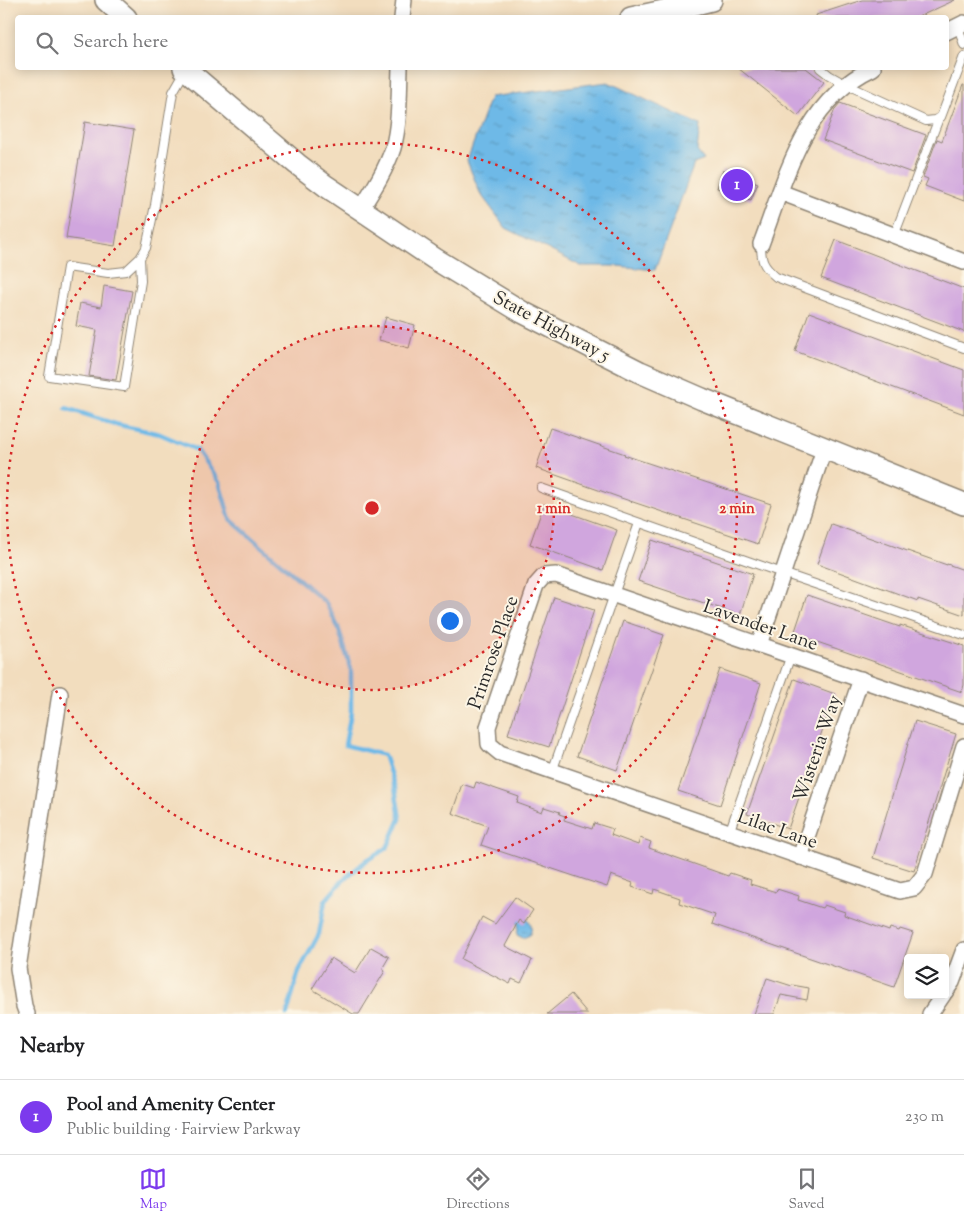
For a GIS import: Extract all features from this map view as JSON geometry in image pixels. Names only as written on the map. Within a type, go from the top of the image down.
[{"type":"main road","points":[[106,0],[123,15]]},
{"type":"main road","points":[[645,15],[711,0]]},
{"type":"main road","name":"State Highway 5","points":[[187,70],[297,164],[326,186],[435,259],[522,312],[640,372],[964,504]]},
{"type":"street","points":[[402,15],[404,0]]},
{"type":"street","points":[[361,210],[382,174],[393,148],[397,124],[400,70]]},
{"type":"street","points":[[761,244],[804,134],[829,99],[845,84],[870,70]]},
{"type":"street","points":[[780,192],[894,236],[963,260]]},
{"type":"street","points":[[760,645],[824,448]]},
{"type":"street","name":"Lavender Lane","points":[[544,576],[556,575],[964,715]]},
{"type":"street","name":"Primrose Place","points":[[489,744],[488,727],[536,585],[544,576]]},
{"type":"street","name":"Wisteria Way","points":[[800,857],[861,679]]},
{"type":"street","points":[[27,1014],[18,968],[60,694]]},
{"type":"street","name":"Lilac Lane","points":[[489,744],[500,753],[552,772],[900,891],[914,888],[925,874],[964,746]]},
{"type":"street","points":[[949,986],[964,950]]},
{"type":"street","points":[[930,1014],[940,999]]},
{"type":"lane","points":[[956,27],[964,45]]},
{"type":"lane","points":[[894,236],[964,56]]},
{"type":"lane","points":[[140,258],[141,280],[124,387],[49,376],[67,267],[108,273],[126,271],[140,258],[146,248],[155,205],[173,92],[184,70]]},
{"type":"lane","points":[[822,70],[829,76],[845,84],[926,121],[939,118]]},
{"type":"lane","points":[[761,244],[761,257],[767,269],[776,277],[964,348]]},
{"type":"lane","points":[[541,488],[964,635]]},
{"type":"lane","points":[[552,772],[639,523]]},
{"type":"lane","points":[[729,833],[791,655]]},
{"type":"water","points":[[608,82],[700,125],[697,151],[704,160],[694,164],[655,270],[618,266],[581,266],[506,228],[480,193],[467,161],[490,97]]},
{"type":"water","points":[[507,914],[527,919],[531,927],[530,935],[523,938],[517,935],[518,923],[513,921]]},
{"type":"building","points":[[862,0],[955,0],[922,15],[816,15]]},
{"type":"building","points":[[740,70],[809,70],[824,82],[798,116]]},
{"type":"building","points":[[963,85],[964,201],[925,186],[928,179],[923,177],[937,139],[942,141]]},
{"type":"building","points":[[840,103],[926,135],[912,173],[823,140],[835,109]]},
{"type":"building","points":[[85,122],[134,130],[115,246],[66,238]]},
{"type":"building","points":[[723,170],[758,183],[751,200],[717,188]]},
{"type":"building","points":[[836,240],[964,289],[964,332],[821,278]]},
{"type":"building","points":[[104,286],[132,291],[116,380],[89,376],[97,330],[76,326],[80,303],[101,307]]},
{"type":"building","points":[[809,312],[964,370],[964,414],[795,351]]},
{"type":"building","points":[[386,317],[415,325],[409,348],[379,340]]},
{"type":"building","points":[[550,428],[771,504],[758,544],[536,468]]},
{"type":"building","points":[[544,504],[617,530],[603,570],[530,544]]},
{"type":"building","points":[[831,524],[964,570],[964,615],[918,599],[918,601],[817,564]]},
{"type":"building","points":[[652,540],[753,574],[740,615],[638,581]]},
{"type":"building","points":[[807,595],[900,627],[900,625],[964,646],[964,685],[962,692],[794,634]]},
{"type":"building","points":[[554,597],[594,610],[549,747],[508,734]]},
{"type":"building","points":[[623,621],[664,635],[617,770],[577,756]]},
{"type":"building","points":[[720,669],[761,683],[720,805],[678,791]]},
{"type":"building","points":[[794,679],[835,694],[788,829],[747,814]]},
{"type":"building","points":[[915,721],[956,734],[914,871],[873,858]]},
{"type":"building","points":[[476,782],[519,797],[517,803],[542,812],[544,807],[560,812],[559,814],[565,816],[564,820],[592,829],[594,823],[613,829],[611,835],[638,845],[640,838],[651,842],[649,848],[728,876],[730,873],[751,880],[750,884],[776,892],[777,889],[799,896],[798,900],[822,908],[824,905],[845,912],[844,915],[889,931],[890,928],[913,933],[904,954],[894,987],[712,924],[715,915],[679,903],[680,898],[654,889],[653,894],[632,887],[633,883],[611,875],[607,887],[481,845],[488,826],[452,813],[462,784],[474,788]]},
{"type":"building","points":[[515,897],[533,910],[524,924],[519,920],[505,946],[532,960],[521,983],[512,979],[510,984],[461,959],[482,917],[495,924]]},
{"type":"building","points":[[371,947],[389,957],[382,969],[385,971],[359,1014],[353,1014],[312,989],[331,958],[355,973]]},
{"type":"building","points":[[767,978],[792,986],[809,988],[807,1000],[781,995],[774,1014],[754,1014]]},
{"type":"building","points":[[571,994],[588,1014],[547,1014]]},
{"type":"waterway","points":[[66,408],[115,424],[160,434],[197,450],[219,482],[230,519],[326,603],[338,627],[351,669],[351,712],[345,745],[384,755],[395,788],[400,819],[387,848],[367,860],[343,880],[325,901],[319,934],[299,971],[287,1014]]},
{"type":"place","name":"Pool and Amenity Center","points":[[737,185]]}]
